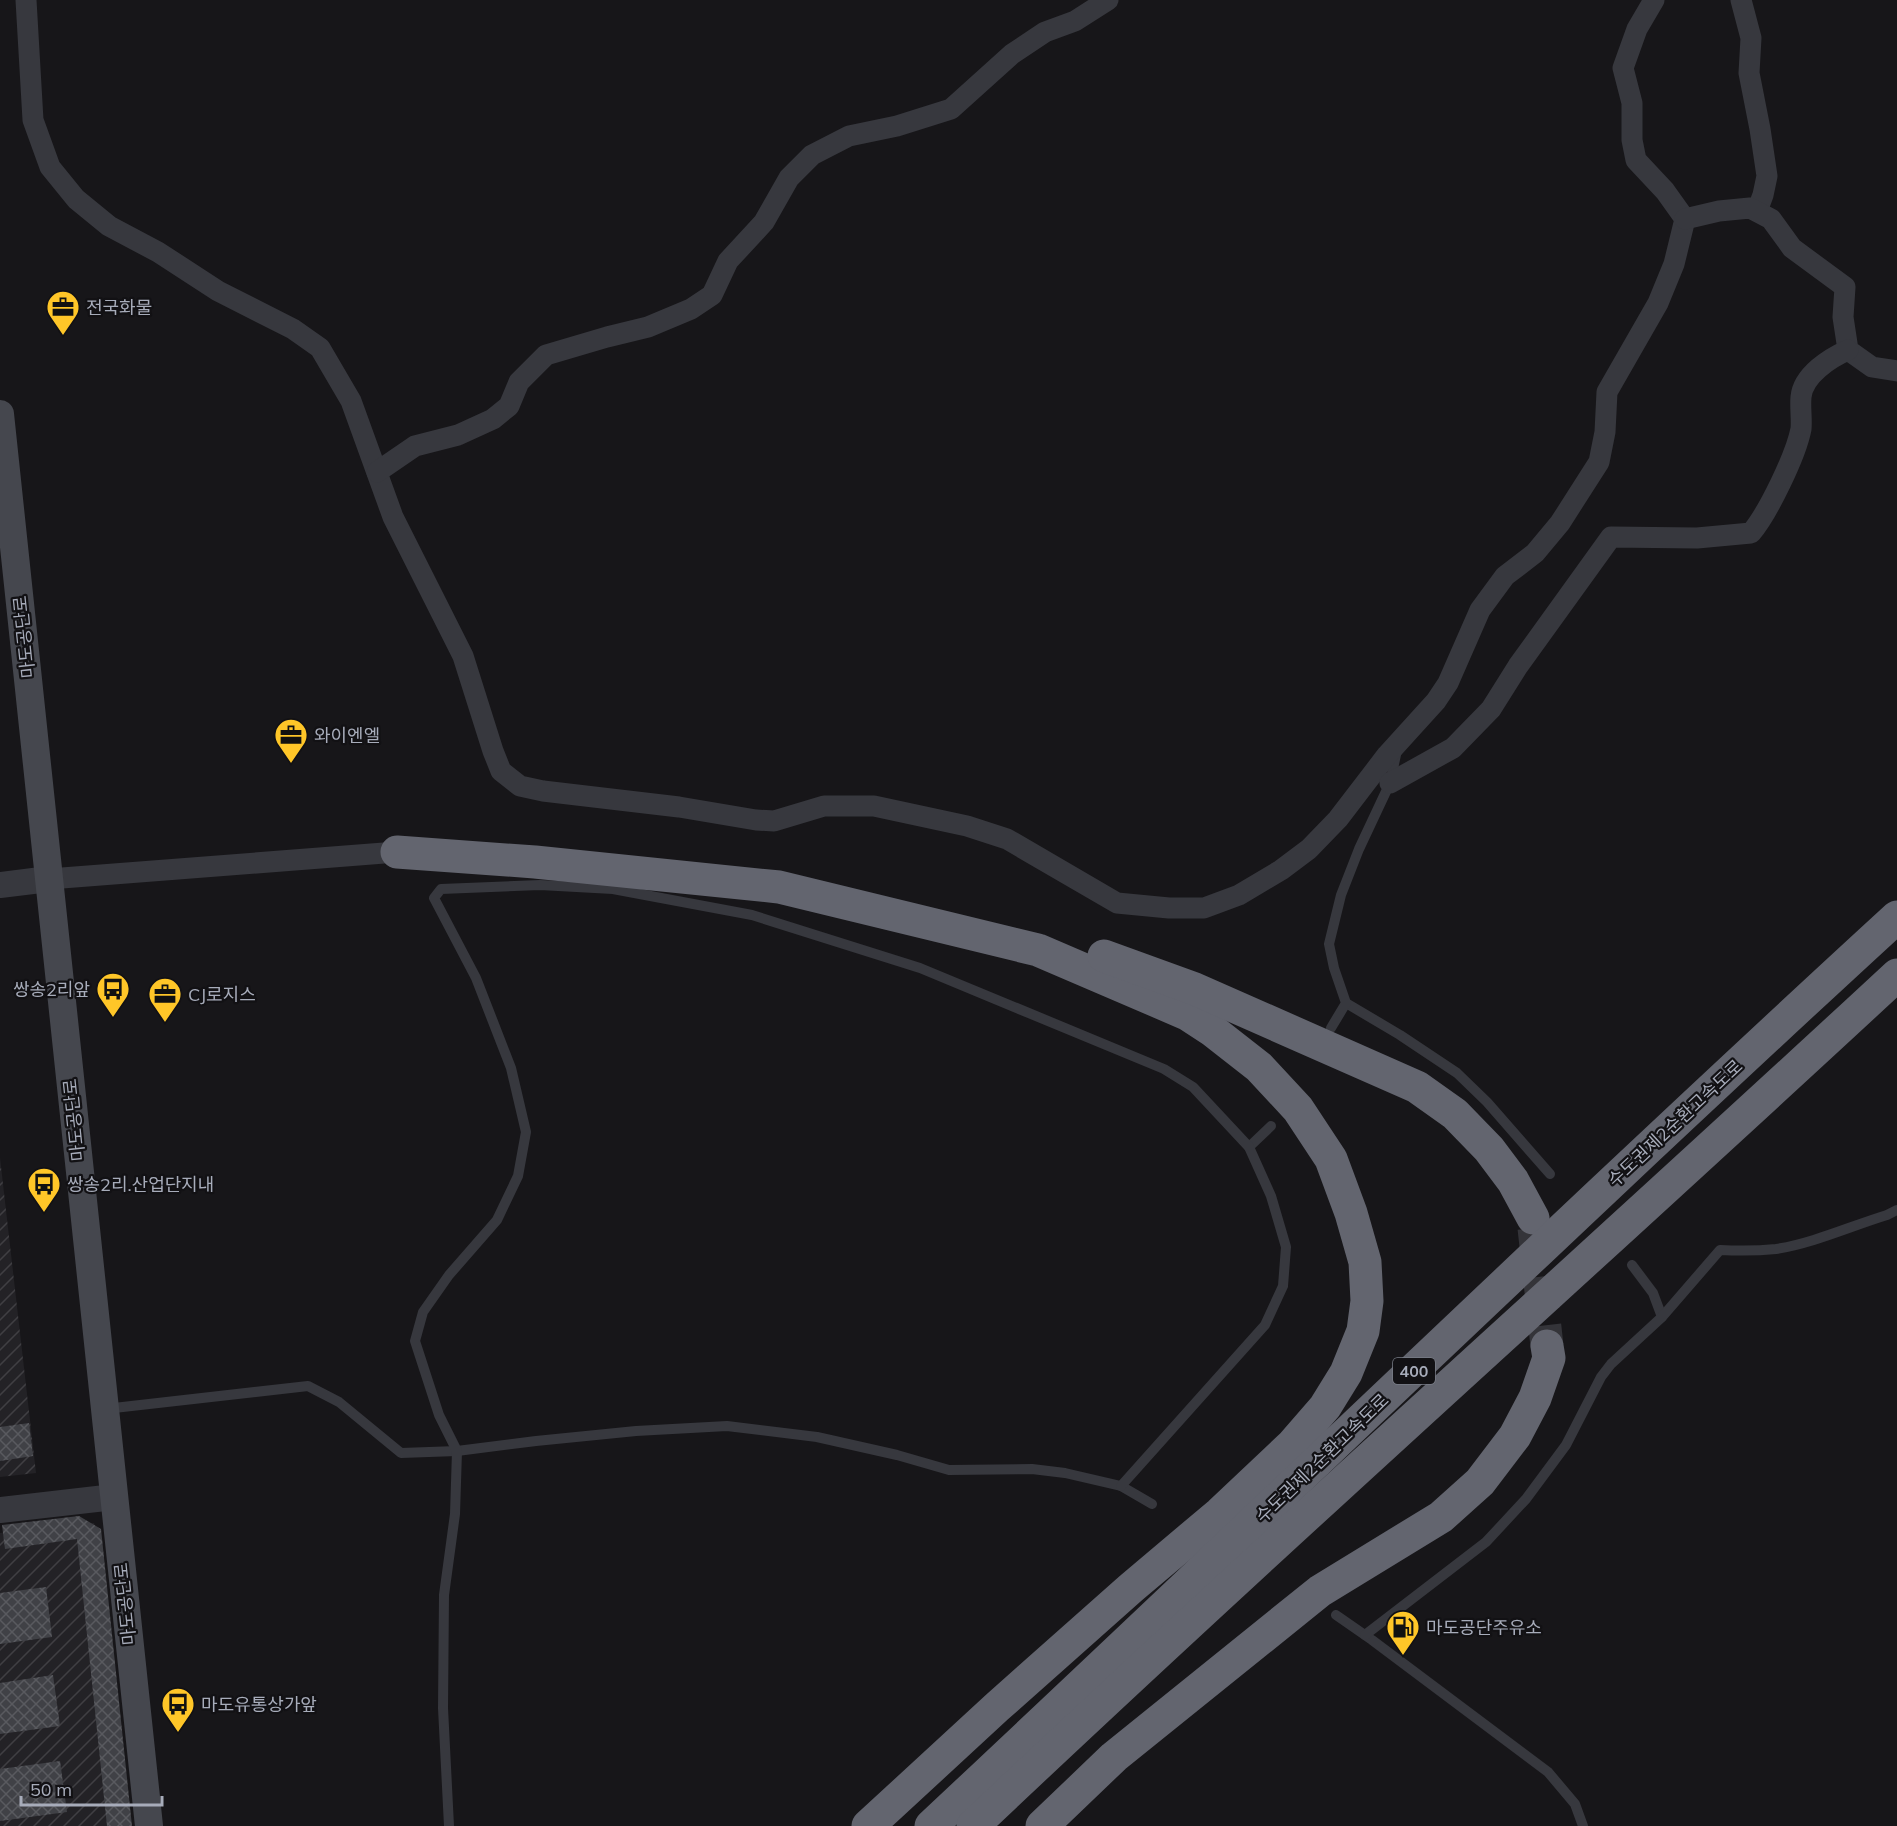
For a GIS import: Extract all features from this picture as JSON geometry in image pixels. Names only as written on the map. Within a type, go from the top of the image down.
[{"type":"highway","points":[[397,852],[538,845],[775,868],[1030,929],[1195,989],[1417,1087],[1455,1114],[1489,1149],[1513,1181],[1533,1218]]},
{"type":"highway","points":[[397,852],[535,862],[779,887],[1038,950],[1187,1014],[1213,1031],[1258,1067],[1298,1109],[1331,1159],[1351,1213],[1365,1262],[1367,1301],[1363,1331],[1346,1373],[1325,1407],[1292,1445],[1220,1513],[1131,1588],[997,1707],[868,1826]]},
{"type":"highway","name":"수도권제2순환고속도로","points":[[931,1826],[1707,1092],[1897,917]]},
{"type":"highway","name":"수도권제2순환고속도로","points":[[974,1826],[1169,1641],[1627,1225],[1897,975]]},
{"type":"highway","points":[[1042,1826],[1114,1757],[1320,1591],[1441,1517],[1480,1482],[1515,1436],[1535,1398],[1548,1358],[1547,1346]]},
{"type":"main road","name":"마도공단로","points":[[0,414],[149,1826]]},
{"type":"street","points":[[26,0],[33,120],[50,167],[76,199],[109,226],[158,252],[218,291],[293,329],[320,348],[351,401],[393,517],[463,656],[501,771],[520,786],[543,792],[679,807],[756,820],[774,821],[824,806],[874,806],[967,826],[1006,839],[1117,903],[1169,908],[1204,908],[1239,895],[1281,870],[1309,849],[1338,819],[1398,742],[1436,701],[1448,683],[1480,610],[1505,576],[1534,553],[1560,523],[1599,462],[1605,432],[1607,392],[1658,303],[1674,264],[1685,219],[1665,191],[1636,160],[1632,141],[1632,103],[1623,68],[1637,29],[1654,0]]},
{"type":"street","points":[[377,471],[415,446],[458,435],[493,419],[509,406],[519,382],[546,355],[648,327],[691,309],[712,295],[728,261],[764,222],[789,178],[812,155],[849,136],[897,126],[951,109],[1012,54],[1045,32],[1075,21],[1108,0]]},
{"type":"street","points":[[1741,0],[1751,38],[1749,73],[1767,176],[1757,211]]},
{"type":"street","points":[[1685,219],[1719,211],[1750,208],[1771,219],[1792,248],[1845,286],[1843,317],[1848,350],[1872,367],[1897,371]]},
{"type":"street","points":[[1390,783],[1412,773],[1453,748],[1491,709],[1518,666],[1611,537],[1696,538],[1751,533],[1779,486],[1796,446],[1801,429],[1801,394],[1811,376],[1830,358],[1848,350]]},
{"type":"street","points":[[0,885],[49,879],[397,852]]},
{"type":"street","points":[[0,1510],[114,1497]]},
{"type":"lane","points":[[1398,742],[1390,783],[1341,895],[1329,944],[1334,968],[1346,1003],[1458,1073],[1487,1102],[1550,1174]]},
{"type":"lane","points":[[449,1826],[443,1708],[444,1595],[455,1514],[457,1451],[439,1415],[415,1341],[423,1312],[449,1275],[497,1220],[518,1176],[526,1132],[511,1068],[500,1038],[476,978],[434,898],[441,889],[540,885],[613,889],[752,915],[920,968],[1164,1069],[1193,1087],[1249,1147],[1271,1196],[1286,1247],[1283,1286],[1265,1325],[1121,1486]]},
{"type":"lane","points":[[1331,1028],[1346,1003]]},
{"type":"lane","points":[[1249,1147],[1271,1126]]},
{"type":"lane","points":[[1365,1635],[1486,1542],[1518,1507],[1566,1445],[1601,1377],[1611,1364],[1662,1317],[1720,1250],[1748,1251],[1804,1242],[1897,1210]]},
{"type":"lane","points":[[1632,1265],[1653,1293],[1662,1317]]},
{"type":"lane","points":[[105,1409],[308,1386],[339,1402],[401,1453],[457,1451],[636,1431],[727,1426],[818,1437],[897,1455],[949,1470],[1032,1469],[1065,1473],[1121,1486],[1152,1504]]},
{"type":"lane","points":[[1336,1615],[1548,1773],[1575,1804],[1583,1826]]},
{"type":"shaded area","points":[[0,1158],[36,1473],[0,1477]]},
{"type":"shaded area","points":[[94,1523],[126,1826],[0,1826],[0,1533]]},
{"type":"building","points":[[29,1423],[33,1456],[0,1461],[0,1427]]},
{"type":"building","points":[[79,1516],[101,1529],[132,1826],[107,1826],[77,1539],[5,1549],[2,1525]]},
{"type":"building","points":[[46,1587],[52,1637],[0,1644],[0,1593]]},
{"type":"building","points":[[53,1675],[60,1726],[0,1734],[0,1683]]},
{"type":"building","points":[[60,1761],[67,1812],[0,1821],[0,1769]]},
{"type":"tunnel","points":[[1534,1228],[1547,1346]]},
{"type":"place","name":"전국화물","points":[[63,336]]},
{"type":"place","name":"와이엔엘","points":[[291,764]]},
{"type":"place","name":"쌍송2리앞","points":[[113,1018]]},
{"type":"place","name":"CJ로지스","points":[[165,1023]]},
{"type":"place","name":"쌍송2리.산업단지내","points":[[44,1213]]},
{"type":"place","name":"마도공단주유소","points":[[1403,1656]]},
{"type":"place","name":"마도유통상가앞","points":[[178,1733]]}]
